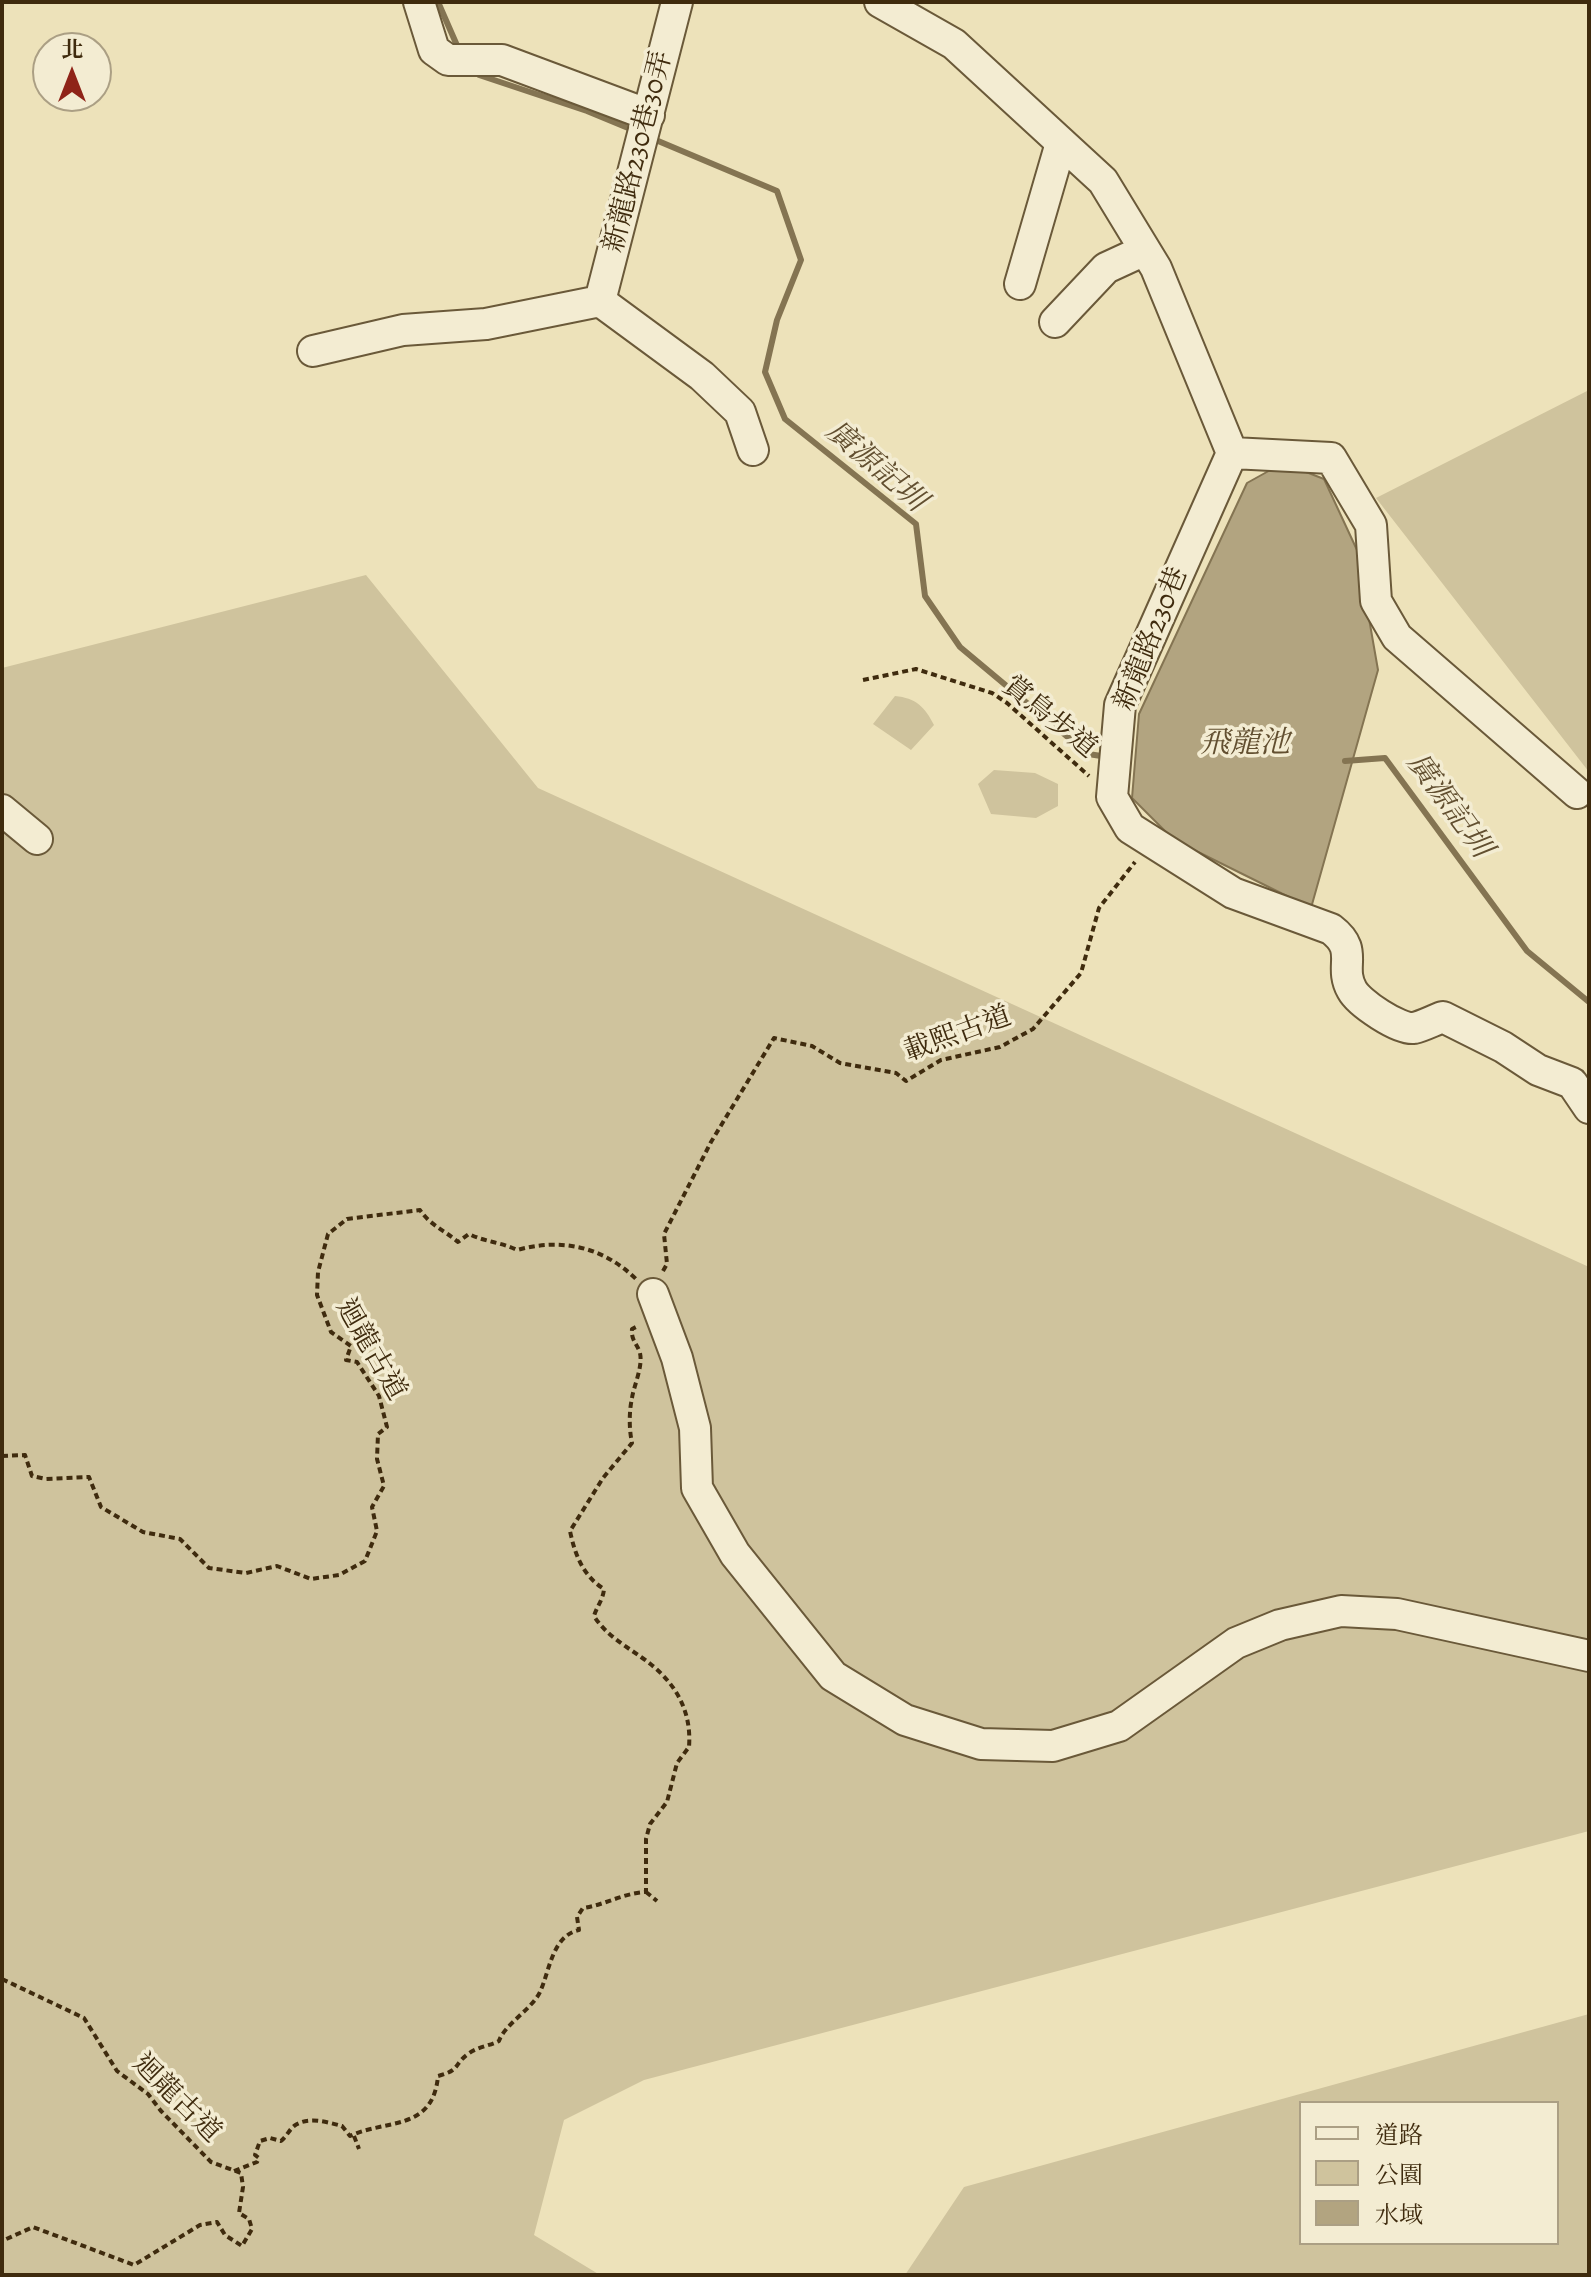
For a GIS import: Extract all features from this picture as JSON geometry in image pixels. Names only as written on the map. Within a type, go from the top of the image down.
[{"type":"lane","points":[[419,2],[434,50],[448,60],[502,60],[644,131]]},
{"type":"lane","name":"新龍路230巷30弄","points":[[600,301],[677,2]]},
{"type":"lane","points":[[880,2],[954,44],[1103,181],[1156,268],[1232,453],[1331,458],[1371,525],[1376,601],[1397,637],[1577,793]]},
{"type":"lane","points":[[1020,284],[1061,143]]},
{"type":"lane","points":[[1055,322],[1106,268],[1145,250]]},
{"type":"lane","points":[[313,351],[403,330],[486,324],[600,301],[702,376],[740,412],[753,450]]},
{"type":"lane","name":"新龍路230巷","points":[[1113,770],[1120,705],[1232,453]]},
{"type":"lane","points":[[1113,770],[1130,828],[1233,893],[1331,929],[1343,938],[1349,952],[1347,974],[1352,991],[1368,1008],[1406,1028],[1443,1017],[1503,1047],[1538,1070],[1572,1083],[1589,1108]]},
{"type":"lane","points":[[2,810],[37,839]]},
{"type":"lane","points":[[653,1294],[677,1358],[695,1428],[697,1488],[735,1554],[833,1676],[905,1720],[981,1744],[1053,1746],[1119,1726],[1236,1643],[1280,1625],[1341,1611],[1397,1614],[1589,1656]]},
{"type":"path","name":"賞鳥步道","points":[[863,680],[916,669],[992,693],[1113,770]]},
{"type":"path","name":"載熙古道","points":[[653,1294],[667,1264],[664,1234],[711,1142],[774,1038],[812,1046],[840,1063],[896,1073],[906,1081],[941,1060],[1000,1047],[1033,1029],[1081,973],[1099,908],[1152,841]]},
{"type":"path","name":"迴龍古道","points":[[2,1456],[25,1455],[32,1476],[46,1479],[89,1477],[101,1507],[143,1532],[180,1539],[209,1568],[246,1573],[277,1566],[311,1579],[339,1575],[365,1561],[377,1531],[372,1507],[384,1486],[377,1459],[378,1434],[387,1427],[379,1396],[357,1362],[346,1360],[351,1346],[331,1332],[317,1295],[318,1272],[328,1234],[347,1219],[420,1210],[429,1223],[441,1227],[458,1242],[469,1234],[484,1242],[503,1243],[517,1250],[549,1243],[597,1252],[624,1267],[653,1294]]},
{"type":"path","points":[[646,1892],[646,1839],[650,1824],[667,1802],[677,1763],[689,1747],[687,1719],[682,1698],[655,1667],[597,1622],[594,1616],[604,1589],[581,1567],[574,1553],[570,1531],[603,1478],[632,1443],[629,1430],[632,1395],[640,1354],[631,1338],[632,1329],[640,1324],[653,1294]]},
{"type":"path","points":[[354,2136],[358,2132],[402,2123],[425,2110],[436,2092],[438,2076],[457,2069],[465,2056],[475,2050],[499,2041],[501,2034],[520,2019],[540,1993],[547,1968],[562,1939],[569,1932],[579,1930],[577,1917],[583,1908],[633,1893],[646,1892],[657,1901]]},
{"type":"path","name":"迴龍古道","points":[[2,1979],[24,1991],[44,1996],[84,2018],[117,2071],[148,2094],[211,2162],[241,2173],[243,2187],[239,2213],[249,2219],[252,2229],[242,2246],[225,2235],[217,2222],[200,2225],[134,2265],[33,2227],[2,2241]]},
{"type":"path","points":[[234,2171],[257,2162],[259,2158],[255,2155],[260,2141],[270,2138],[281,2141],[291,2127],[305,2120],[342,2126],[350,2136],[354,2136]]},
{"type":"path","points":[[354,2136],[359,2149]]},
{"type":"green space","points":[[1589,390],[1589,772],[1376,498]]},
{"type":"green space","points":[[366,575],[538,788],[1589,1267],[1589,1831],[644,2080],[564,2120],[534,2235],[600,2275],[2,2275],[2,668]]},
{"type":"green space","points":[[895,696],[919,704],[934,725],[911,750],[873,724]]},
{"type":"green space","points":[[994,770],[1035,773],[1058,784],[1058,806],[1036,818],[991,814],[978,784]]},
{"type":"green space","points":[[1589,2014],[1589,2275],[905,2275],[964,2187]]},
{"type":"water","name":"飛龍池","points":[[1283,463],[1324,479],[1357,550],[1378,670],[1311,908],[1174,840],[1132,798],[1139,714],[1247,483]]},
{"type":"waterway","name":"廣源記圳","points":[[438,2],[459,50]]},
{"type":"waterway","name":"廣源記圳","points":[[473,69],[479,75],[587,111],[633,130]]},
{"type":"waterway","name":"廣源記圳","points":[[651,138],[777,191],[801,260],[777,320],[765,372],[785,419],[916,524],[925,596],[960,647],[1088,754],[1108,757]]},
{"type":"waterway","name":"廣源記圳","points":[[1345,761],[1385,758],[1527,951],[1589,1002]]}]
